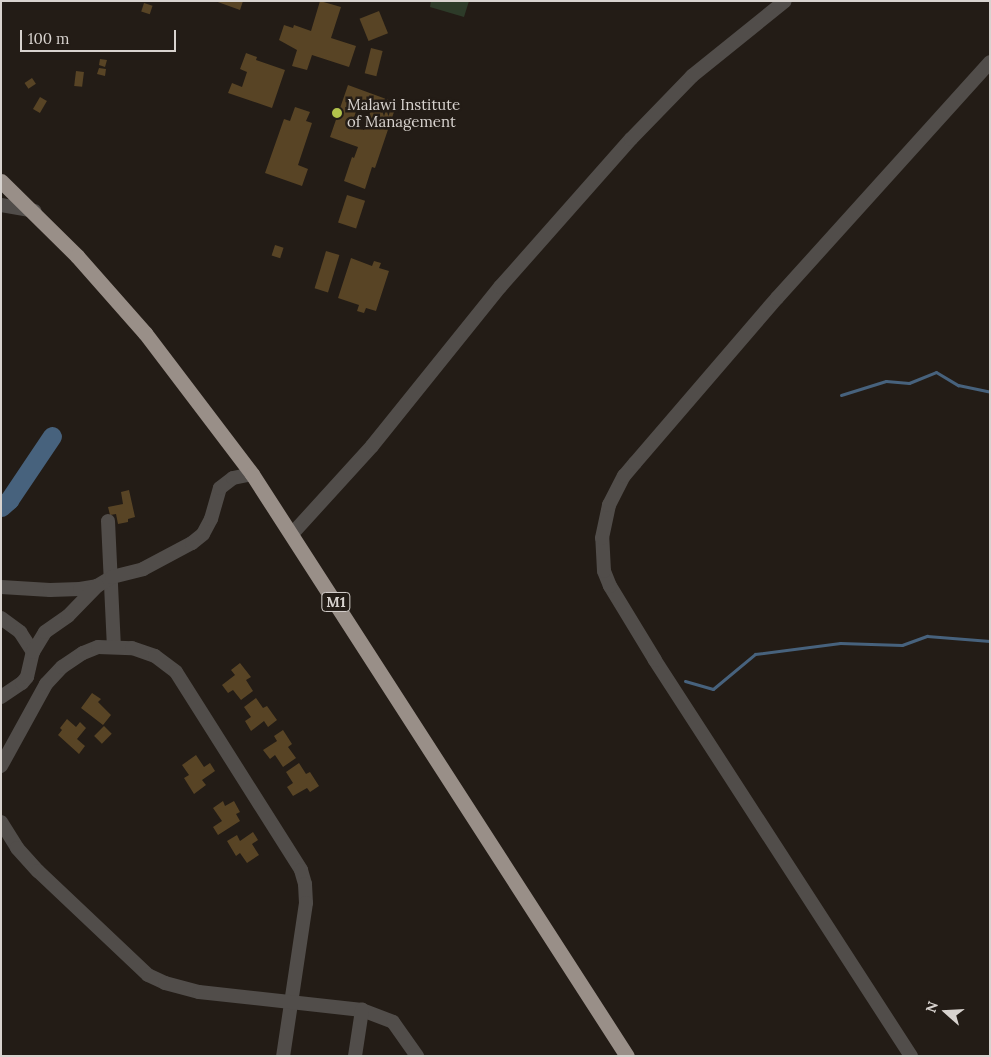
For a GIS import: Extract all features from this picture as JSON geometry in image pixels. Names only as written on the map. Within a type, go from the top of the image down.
[{"type":"highway","name":"M1","points":[[1,180],[83,262],[145,333],[252,474],[627,1056]]},
{"type":"street","points":[[292,534],[372,446],[500,287],[630,139],[692,76],[785,1]]},
{"type":"street","points":[[911,1056],[654,660],[610,586],[604,571],[602,538],[608,505],[624,476],[777,298],[990,62]]},
{"type":"street","points":[[1,205],[34,211]]},
{"type":"street","points":[[1,697],[22,684],[27,677],[37,642],[46,632],[68,616],[97,586],[112,577],[143,569],[192,542],[203,534],[212,519],[217,496],[226,482],[252,474]]},
{"type":"street","points":[[108,521],[114,646]]},
{"type":"street","points":[[1,587],[50,590],[97,586]]},
{"type":"street","points":[[1,618],[20,632],[33,652]]},
{"type":"street","points":[[1,766],[46,684],[62,667],[83,653],[98,648],[114,646],[132,648],[156,656],[176,672],[296,858],[305,884],[306,903],[283,1056]]},
{"type":"street","points":[[1,822],[8,837],[38,871],[148,975],[165,984],[199,992],[290,1000],[362,1010],[393,1022],[417,1056]]},
{"type":"street","points":[[354,1056],[362,1010]]},
{"type":"green space","points":[[431,1],[469,1],[464,17],[430,7]]},
{"type":"building","points":[[215,1],[243,1],[240,10]]},
{"type":"building","points":[[320,1],[341,7],[331,38],[356,46],[349,67],[312,55],[307,70],[292,66],[297,50],[279,40],[284,25],[293,28],[294,25],[311,31]]},
{"type":"building","points":[[144,3],[153,6],[150,14],[141,12]]},
{"type":"building","points":[[379,11],[388,33],[369,41],[360,19]]},
{"type":"building","points":[[371,48],[383,51],[376,76],[365,73]]},
{"type":"building","points":[[246,53],[257,57],[256,60],[285,70],[272,108],[228,93],[232,83],[242,87],[247,72],[240,69]]},
{"type":"building","points":[[100,59],[107,60],[105,67],[99,65]]},
{"type":"building","points":[[99,68],[106,69],[105,76],[97,74]]},
{"type":"building","points":[[76,71],[84,72],[82,87],[74,86]]},
{"type":"building","points":[[32,78],[36,84],[28,89],[25,83]]},
{"type":"building","points":[[348,85],[397,103],[375,168],[372,167],[365,189],[344,181],[352,157],[354,158],[358,147],[330,137]],"holes":[[[359,103],[372,107],[364,130],[351,126]]]},
{"type":"building","points":[[40,97],[47,101],[40,113],[33,109]]},
{"type":"building","points":[[295,107],[310,112],[306,121],[312,123],[298,165],[308,169],[302,186],[265,173],[284,119],[290,121]]},
{"type":"building","points":[[347,195],[365,201],[356,228],[338,223]]},
{"type":"building","points":[[275,245],[284,248],[280,258],[272,255]]},
{"type":"building","points":[[326,251],[339,255],[328,292],[315,288]]},
{"type":"building","points":[[351,258],[372,266],[374,261],[381,263],[379,268],[389,271],[376,311],[366,308],[364,313],[357,311],[359,305],[338,298]]},
{"type":"building","points":[[129,490],[135,517],[128,519],[128,522],[118,524],[116,514],[110,515],[108,507],[123,504],[121,492]]},
{"type":"building","points":[[240,663],[251,677],[246,680],[253,691],[241,700],[233,690],[228,693],[222,685],[235,675],[231,670]]},
{"type":"building","points":[[92,693],[101,699],[98,702],[111,715],[103,725],[81,708]]},
{"type":"building","points":[[256,698],[263,708],[267,706],[277,720],[268,727],[264,721],[251,731],[245,721],[251,717],[244,707]]},
{"type":"building","points":[[67,719],[76,727],[80,722],[86,728],[77,739],[85,746],[79,754],[58,735],[62,730],[60,728]]},
{"type":"building","points":[[104,726],[112,734],[102,744],[94,736]]},
{"type":"building","points":[[283,730],[292,744],[288,747],[296,758],[283,767],[275,755],[270,759],[263,750],[277,741],[274,736]]},
{"type":"building","points":[[196,755],[204,767],[210,763],[215,771],[202,780],[206,785],[194,794],[184,778],[189,775],[182,765]]},
{"type":"building","points":[[299,763],[306,774],[310,772],[319,786],[310,792],[307,788],[293,796],[287,787],[293,783],[286,772]]},
{"type":"building","points":[[223,801],[225,806],[234,801],[240,812],[236,814],[240,821],[218,835],[213,827],[222,821],[213,808]]},
{"type":"building","points":[[253,832],[258,840],[252,844],[259,855],[247,863],[240,853],[236,856],[227,841],[237,835],[240,841]]},
{"type":"waterway","points":[[841,395],[886,381],[909,383],[936,372],[958,385],[990,392]]},
{"type":"waterway","points":[[1,507],[9,500],[52,436]]},
{"type":"waterway","points":[[685,681],[713,689],[755,654],[840,643],[902,645],[927,636],[990,641]]},
{"type":"place","name":"Malawi Institute of Management","points":[[337,113]]}]
